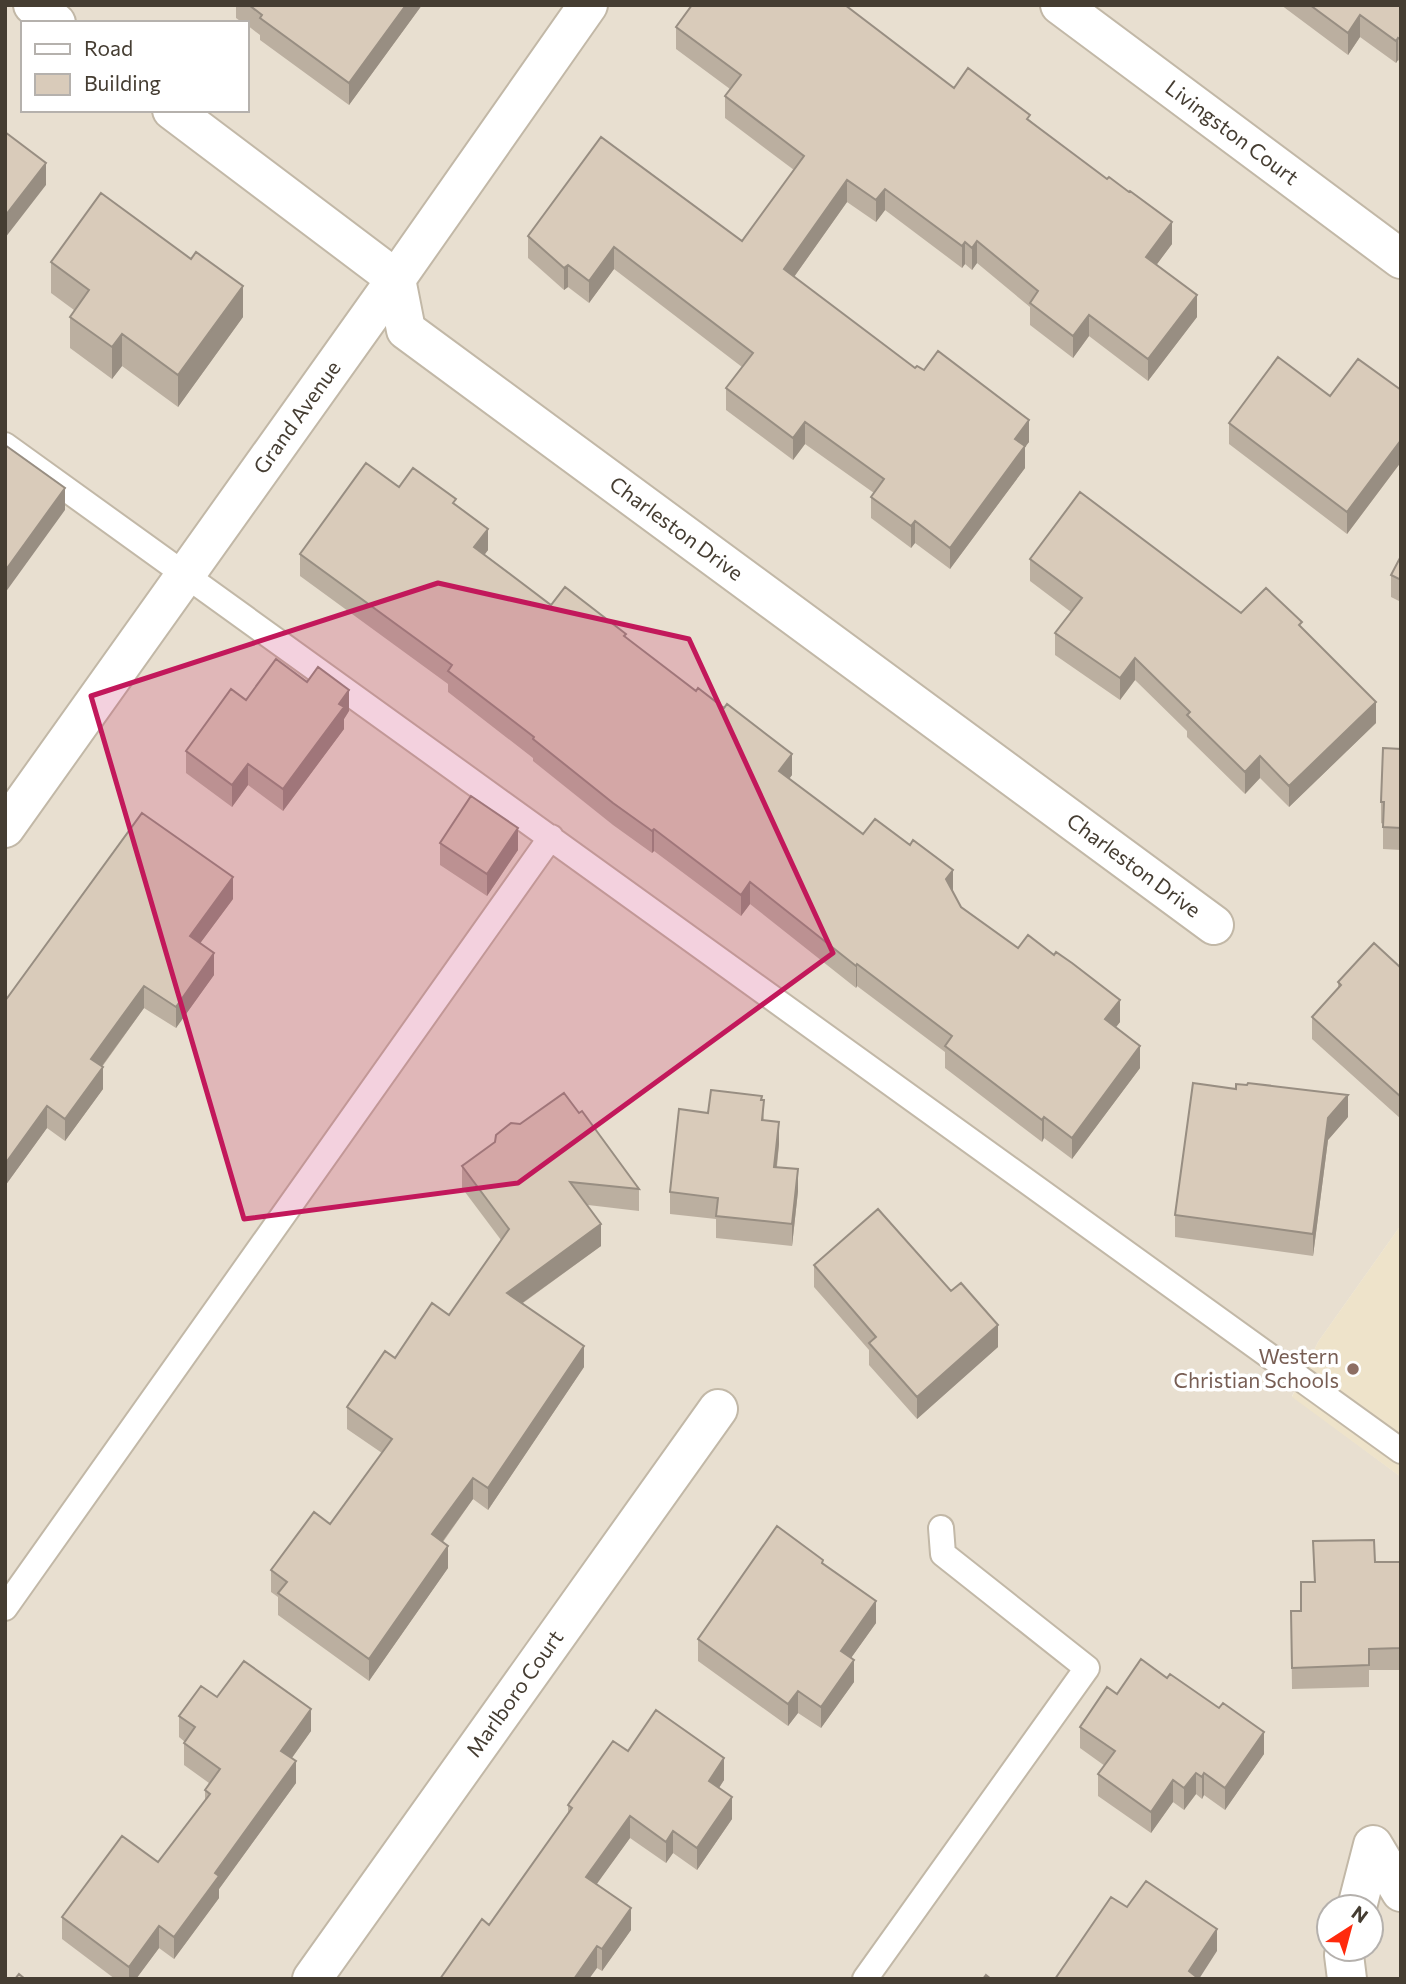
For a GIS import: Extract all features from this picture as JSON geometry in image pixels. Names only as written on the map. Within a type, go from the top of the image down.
[{"type":"street","points":[[33,5],[53,21]]},
{"type":"street","name":"Grand Avenue","points":[[5,828],[396,279],[587,5]]},
{"type":"street","name":"Livingston Court","points":[[1060,5],[1401,259]]},
{"type":"street","points":[[175,112],[396,279]]},
{"type":"street","name":"Charleston Drive","points":[[396,279],[406,330],[1214,925]]},
{"type":"street","name":"Marlboro Court","points":[[312,1979],[718,1409]]},
{"type":"street","points":[[1361,1893],[1373,1845],[1401,1892]]},
{"type":"lane","points":[[5,445],[1401,1451]]},
{"type":"lane","points":[[5,1608],[551,837]]},
{"type":"lane","points":[[865,1979],[1087,1668],[943,1554],[941,1528]]},
{"type":"highlighted area","points":[[438,583],[689,639],[833,953],[518,1183],[244,1219],[91,696]]},
{"type":"shaded area","points":[[5,5],[1401,5],[1401,1225],[1318,1342],[1292,1396],[1401,1477],[1401,1979],[5,1979]]},
{"type":"shaded area","name":"Western Christian Schools","points":[[1401,1225],[1401,1477],[1292,1397],[1318,1342]]},
{"type":"building","points":[[249,5],[406,5],[349,83],[260,18],[262,15]]},
{"type":"building","points":[[692,5],[845,5],[954,88],[968,68],[1030,115],[1027,119],[1107,179],[1109,177],[1172,222],[1146,257],[1197,295],[1148,359],[1089,315],[1073,336],[1030,303],[1038,291],[977,241],[972,248],[965,242],[962,246],[885,189],[876,200],[847,180],[784,269],[915,368],[917,366],[924,370],[938,351],[1029,420],[1015,439],[1025,446],[950,548],[915,521],[911,526],[871,497],[884,479],[805,422],[793,438],[726,388],[753,353],[614,247],[589,281],[568,265],[564,268],[528,236],[601,137],[742,241],[804,156],[725,96],[741,75],[676,27]]},
{"type":"building","points":[[1310,5],[1401,5],[1401,40],[1398,38],[1396,41],[1360,15],[1348,33]]},
{"type":"building","points":[[5,132],[46,163],[5,216]]},
{"type":"building","points":[[101,193],[191,259],[196,252],[243,286],[178,375],[122,334],[112,347],[70,317],[89,290],[51,262]]},
{"type":"building","points":[[1278,357],[1330,396],[1358,359],[1401,390],[1401,440],[1347,512],[1229,423]]},
{"type":"building","points":[[5,445],[65,488],[5,571]]},
{"type":"building","points":[[366,463],[399,487],[413,468],[456,499],[453,503],[488,529],[474,547],[551,605],[565,587],[696,691],[698,688],[724,708],[727,704],[792,754],[779,771],[863,834],[875,819],[910,845],[913,840],[953,870],[946,879],[961,907],[1018,948],[1028,935],[1054,955],[1056,952],[1072,963],[1120,1000],[1105,1019],[1140,1046],[1072,1138],[1044,1117],[1042,1120],[945,1046],[952,1036],[857,964],[856,966],[750,882],[741,895],[654,829],[652,831],[613,803],[533,739],[534,737],[448,671],[452,665],[300,554]]},
{"type":"building","points":[[1080,492],[1241,613],[1266,588],[1302,622],[1299,625],[1376,702],[1289,786],[1260,756],[1245,772],[1187,715],[1190,712],[1135,658],[1120,678],[1055,633],[1082,598],[1030,559]]},
{"type":"building","points":[[1401,556],[1401,580],[1391,575]]},
{"type":"building","points":[[276,659],[307,682],[318,667],[349,690],[339,704],[344,707],[283,789],[248,764],[232,785],[186,751],[231,689],[246,700]]},
{"type":"building","points":[[1383,748],[1401,749],[1401,828],[1383,827]]},
{"type":"building","points":[[471,796],[518,828],[487,874],[440,843]]},
{"type":"building","points":[[142,813],[233,877],[190,936],[214,953],[176,1007],[144,986],[91,1059],[103,1067],[65,1119],[47,1106],[5,1164],[5,1001]]},
{"type":"building","points":[[1374,943],[1401,968],[1401,1097],[1312,1017],[1341,985],[1338,982]]},
{"type":"building","points":[[1193,1083],[1236,1089],[1236,1084],[1248,1083],[1348,1095],[1328,1118],[1313,1234],[1175,1215]]},
{"type":"building","points":[[711,1090],[762,1096],[762,1120],[779,1122],[774,1167],[798,1169],[792,1224],[716,1216],[718,1198],[670,1192],[679,1109],[708,1113]]},
{"type":"building","points":[[564,1093],[579,1113],[582,1111],[639,1189],[570,1182],[601,1224],[507,1293],[584,1346],[488,1488],[473,1478],[432,1534],[448,1546],[369,1659],[278,1593],[287,1582],[271,1570],[314,1512],[330,1524],[392,1439],[347,1407],[385,1351],[395,1358],[432,1303],[449,1315],[509,1229],[462,1166],[495,1142],[496,1135],[511,1123],[520,1124]]},
{"type":"building","points":[[878,1209],[951,1291],[961,1283],[998,1325],[917,1397],[869,1343],[876,1337],[814,1265]]},
{"type":"building","points":[[777,1526],[823,1560],[822,1563],[876,1601],[841,1651],[854,1660],[821,1707],[798,1691],[788,1704],[698,1639]]},
{"type":"building","points":[[1374,1540],[1375,1562],[1401,1562],[1401,1648],[1369,1649],[1369,1665],[1292,1668],[1291,1611],[1301,1611],[1301,1582],[1315,1582],[1313,1541]]},
{"type":"building","points":[[1141,1659],[1167,1678],[1170,1674],[1219,1708],[1223,1703],[1264,1732],[1225,1788],[1204,1773],[1202,1777],[1196,1773],[1184,1788],[1173,1780],[1151,1812],[1098,1774],[1115,1751],[1080,1727],[1107,1687],[1117,1694]]},
{"type":"building","points":[[244,1661],[311,1709],[281,1751],[296,1761],[215,1873],[219,1876],[174,1937],[159,1926],[129,1967],[62,1917],[122,1836],[158,1862],[210,1794],[205,1790],[220,1769],[184,1743],[195,1727],[179,1716],[201,1686],[217,1697]]},
{"type":"building","points":[[656,1710],[724,1758],[709,1781],[732,1797],[697,1848],[673,1831],[666,1842],[630,1816],[586,1877],[631,1908],[602,1949],[597,1946],[574,1979],[440,1979],[482,1919],[489,1925],[572,1808],[568,1805],[613,1741],[628,1751]]},
{"type":"building","points":[[1146,1881],[1217,1929],[1189,1971],[1199,1979],[1055,1979],[1111,1897],[1127,1907]]},
{"type":"place","name":"Western Christian Schools","points":[[1353,1369]]}]
